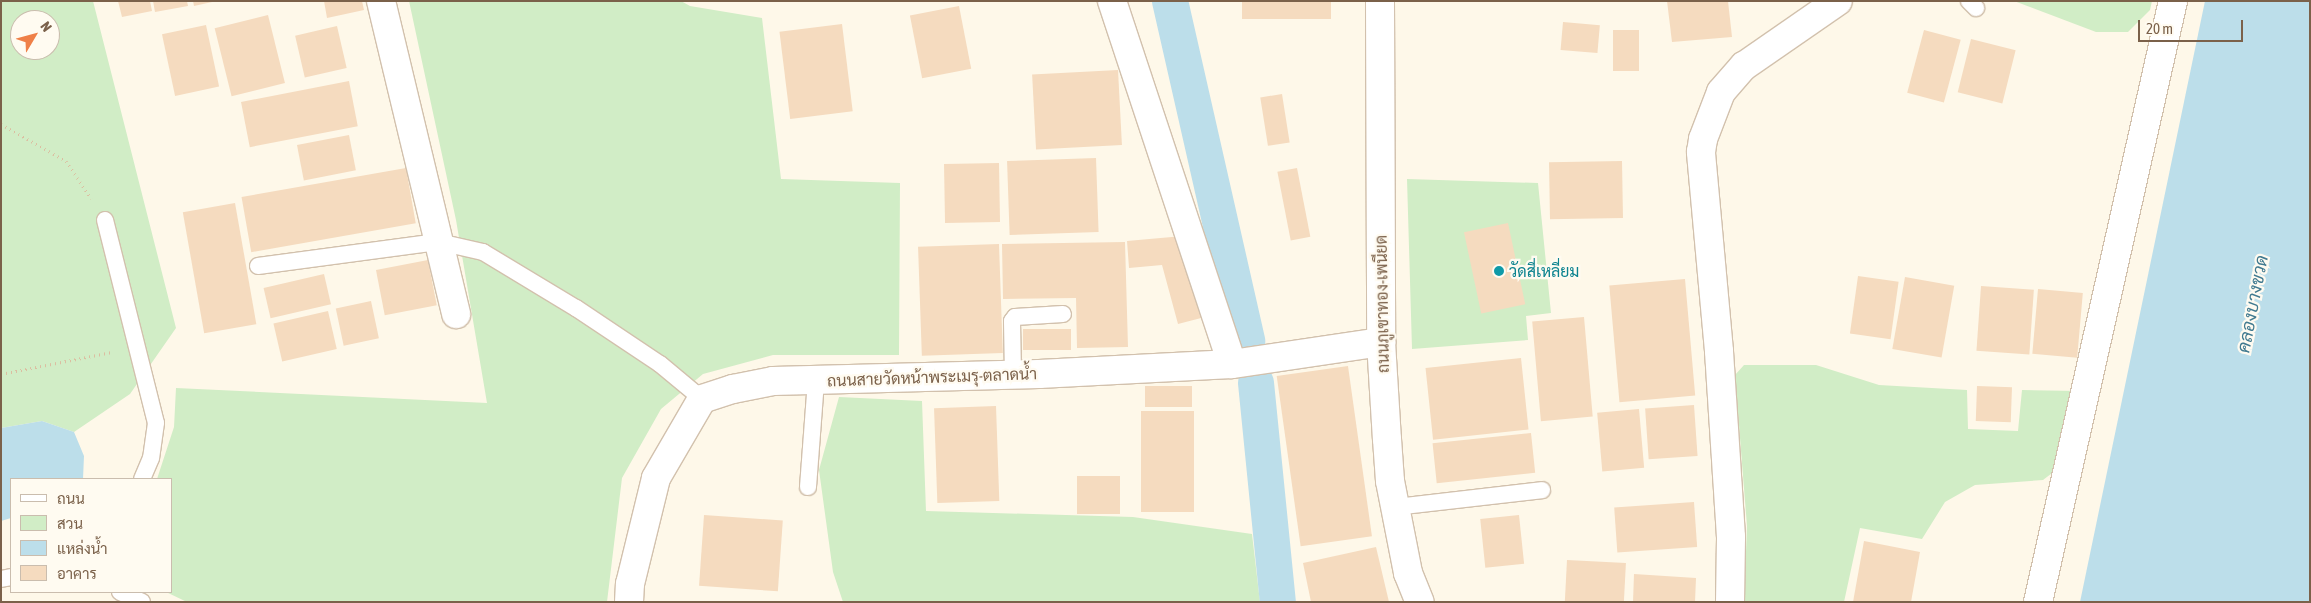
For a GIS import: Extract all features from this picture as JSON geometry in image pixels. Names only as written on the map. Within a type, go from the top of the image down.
[{"type":"street","points":[[381,1],[456,314]]},
{"type":"street","points":[[1112,1],[1232,364]]},
{"type":"street","name":"ถนนภูเขาทอง-เพนียด","points":[[1380,1],[1381,342],[1390,481],[1408,573],[1420,602]]},
{"type":"street","points":[[1730,602],[1732,537],[1719,351],[1701,152],[1703,140],[1721,92],[1744,66],[1838,1]]},
{"type":"street","points":[[2038,602],[2173,1]]},
{"type":"street","name":"ถนนสายวัดหน้าพระเมรุ-ตลาดน้ำ","points":[[702,399],[733,389],[773,381],[1013,374],[1232,364],[1381,342]]},
{"type":"street","points":[[629,602],[630,584],[656,478],[702,399]]},
{"type":"lane","points":[[105,220],[156,424],[151,458],[142,478]]},
{"type":"lane","points":[[258,266],[439,242],[483,252],[576,308],[660,364],[702,399]]},
{"type":"lane","points":[[1013,374],[1012,321],[1015,317],[1062,314]]},
{"type":"lane","points":[[808,487],[816,380]]},
{"type":"lane","points":[[1396,507],[1542,490]]},
{"type":"lane","points":[[122,593],[142,602]]},
{"type":"path","points":[[1,124],[66,160],[105,220]]},
{"type":"path","points":[[1,374],[137,347]]},
{"type":"green space","points":[[1,1],[93,1],[176,328],[130,394],[74,432],[42,421],[1,428]]},
{"type":"green space","points":[[409,1],[681,1],[690,6],[762,18],[781,179],[900,183],[899,355],[773,355],[703,374],[661,409],[622,478],[607,602],[187,602],[168,593],[172,593],[172,478],[157,478],[174,427],[176,388],[487,403],[456,220]]},
{"type":"green space","points":[[2014,1],[2152,1],[2150,10],[2128,32],[2096,32]]},
{"type":"green space","points":[[1407,179],[1538,183],[1551,313],[1526,316],[1528,340],[1412,349]]},
{"type":"green space","points":[[1744,365],[1816,365],[1879,385],[1967,390],[1968,429],[2018,431],[2022,390],[2079,391],[2060,467],[2043,480],[1975,485],[1945,502],[1922,539],[1860,528],[1844,602],[1744,602],[1747,526],[1735,375]]},
{"type":"green space","points":[[839,397],[922,401],[926,511],[1133,517],[1252,534],[1260,602],[843,602],[833,572],[819,470]]},
{"type":"water","name":"คลองบางขวด","points":[[2205,1],[2310,1],[2310,602],[2080,602]]},
{"type":"water","points":[[42,421],[74,432],[84,456],[83,478],[10,478],[10,518],[1,521],[1,428]]},
{"type":"building","points":[[118,1],[150,1],[152,11],[122,17]]},
{"type":"building","points":[[153,1],[187,1],[188,6],[155,12]]},
{"type":"building","points":[[193,1],[212,1],[212,2],[194,6]]},
{"type":"building","points":[[324,1],[362,1],[364,10],[327,18]]},
{"type":"building","points":[[1242,1],[1331,1],[1331,19],[1242,19]]},
{"type":"building","points":[[1667,1],[1728,1],[1732,37],[1672,42]]},
{"type":"building","points":[[959,6],[971,69],[922,78],[910,16]]},
{"type":"building","points":[[268,15],[285,83],[232,96],[215,28]]},
{"type":"building","points":[[1563,22],[1600,25],[1597,53],[1561,50]]},
{"type":"building","points":[[842,24],[853,111],[790,119],[779,32]]},
{"type":"building","points":[[206,25],[219,87],[175,96],[162,34]]},
{"type":"building","points":[[337,26],[347,68],[305,78],[295,36]]},
{"type":"building","points":[[1613,30],[1639,30],[1639,71],[1613,71]]},
{"type":"building","points":[[1924,30],[1961,40],[1944,103],[1907,93]]},
{"type":"building","points":[[1971,39],[2016,50],[2002,103],[1958,92]]},
{"type":"building","points":[[1118,70],[1122,145],[1036,149],[1032,75]]},
{"type":"building","points":[[349,81],[358,126],[250,147],[241,102]]},
{"type":"building","points":[[1282,94],[1290,142],[1268,146],[1260,97]]},
{"type":"building","points":[[349,135],[356,170],[304,180],[297,145]]},
{"type":"building","points":[[1096,158],[1099,232],[1010,235],[1007,161]]},
{"type":"building","points":[[1622,161],[1623,218],[1550,219],[1549,162]]},
{"type":"building","points":[[999,163],[1000,222],[945,223],[944,164]]},
{"type":"building","points":[[406,168],[416,223],[251,252],[242,197]]},
{"type":"building","points":[[1297,168],[1310,237],[1291,241],[1277,172]]},
{"type":"building","points":[[235,203],[256,324],[204,333],[183,212]]},
{"type":"building","points":[[1508,223],[1525,304],[1481,314],[1464,232]]},
{"type":"building","points":[[1183,236],[1205,317],[1178,324],[1162,265],[1129,268],[1127,241]]},
{"type":"building","points":[[1125,242],[1128,347],[1077,348],[1076,298],[1003,299],[1002,244]]},
{"type":"building","points":[[999,244],[1003,353],[922,356],[918,247]]},
{"type":"building","points":[[428,260],[437,305],[385,315],[376,270]]},
{"type":"building","points":[[324,274],[331,304],[271,318],[264,288]]},
{"type":"building","points":[[1858,276],[1899,282],[1891,339],[1850,333]]},
{"type":"building","points":[[1905,277],[1954,286],[1942,358],[1892,349]]},
{"type":"building","points":[[1685,279],[1695,396],[1619,402],[1609,286]]},
{"type":"building","points":[[1981,286],[2034,290],[2029,355],[1976,351]]},
{"type":"building","points":[[2038,289],[2083,293],[2077,358],[2032,354]]},
{"type":"building","points":[[371,301],[379,338],[344,346],[336,308]]},
{"type":"building","points":[[328,311],[337,349],[282,362],[273,324]]},
{"type":"building","points":[[1584,317],[1593,417],[1541,421],[1532,322]]},
{"type":"building","points":[[1023,329],[1071,329],[1071,350],[1023,350]]},
{"type":"building","points":[[1521,358],[1529,430],[1433,440],[1426,368]]},
{"type":"building","points":[[1348,366],[1372,536],[1301,546],[1277,376]]},
{"type":"building","points":[[1145,386],[1192,386],[1192,407],[1145,407]]},
{"type":"building","points":[[1977,386],[2012,387],[2011,422],[1976,421]]},
{"type":"building","points":[[1694,405],[1698,456],[1649,459],[1645,408]]},
{"type":"building","points":[[996,406],[999,501],[937,503],[934,408]]},
{"type":"building","points":[[1639,409],[1644,468],[1602,471],[1597,413]]},
{"type":"building","points":[[1141,411],[1194,411],[1194,512],[1141,512]]},
{"type":"building","points":[[1531,433],[1535,473],[1437,483],[1433,443]]},
{"type":"building","points":[[1077,476],[1120,476],[1120,514],[1077,514]]},
{"type":"building","points":[[1694,502],[1697,547],[1617,552],[1614,508]]},
{"type":"building","points":[[704,515],[783,521],[778,591],[699,586]]},
{"type":"building","points":[[1519,515],[1524,564],[1485,568],[1480,519]]},
{"type":"building","points":[[1864,541],[1920,552],[1911,602],[1853,602]]},
{"type":"building","points":[[1376,547],[1389,602],[1311,602],[1303,563]]},
{"type":"building","points":[[1567,560],[1626,563],[1624,602],[1565,602]]},
{"type":"building","points":[[1634,574],[1696,578],[1695,602],[1633,602]]},
{"type":"waterway","points":[[1170,1],[1247,341]]},
{"type":"waterway","points":[[1256,383],[1278,602]]},
{"type":"place","name":"วัดสี่เหลี่ยม","points":[[1499,271]]}]
